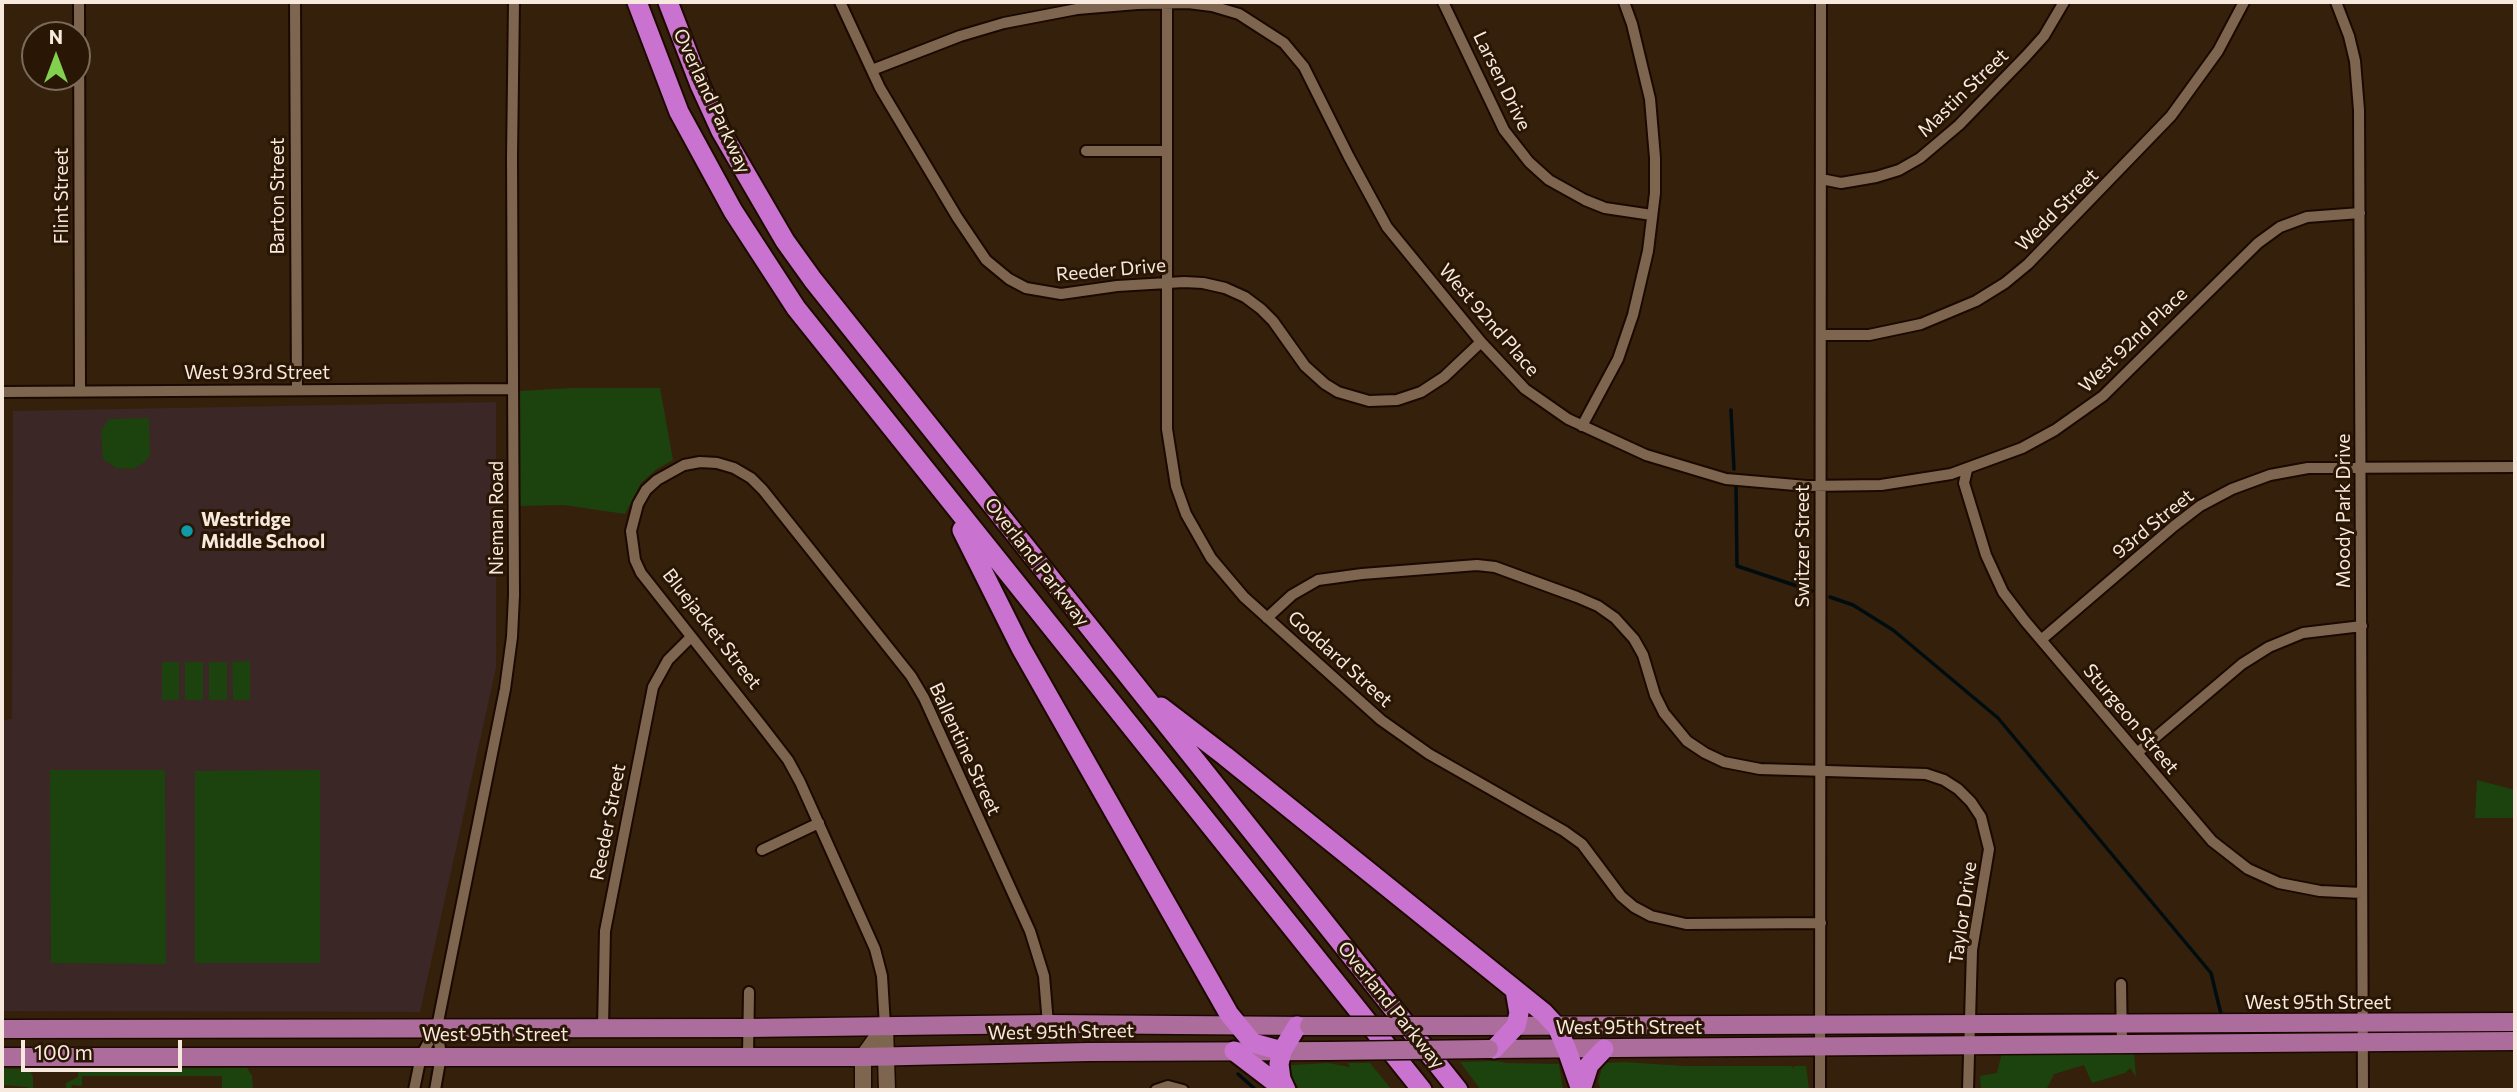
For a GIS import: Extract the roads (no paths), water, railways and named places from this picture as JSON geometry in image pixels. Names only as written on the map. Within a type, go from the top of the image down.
[{"type":"highway","name":"Overland Parkway","points":[[637,2],[678,113],[733,212],[796,308],[1422,1090]]},
{"type":"highway","name":"Overland Parkway","points":[[668,2],[700,85],[722,131],[785,240],[852,331],[1458,1090]]},
{"type":"highway","points":[[945,494],[1021,648],[1236,1025],[1253,1043],[1282,1051]]},
{"type":"highway","points":[[1138,690],[1225,756],[1544,1013],[1557,1027],[1581,1090]]},
{"type":"highway","points":[[1491,1049],[1516,1026],[1519,1013],[1515,990]]},
{"type":"highway","points":[[1285,1090],[1279,1064],[1282,1051],[1303,1026]]},
{"type":"highway","points":[[1581,1090],[1589,1065],[1604,1049]]},
{"type":"highway","points":[[1234,1051],[1285,1090]]},
{"type":"main road","name":"West 95th Street","points":[[2,1058],[887,1056],[1820,1048],[2122,1043],[2363,1023],[2515,1022]]},
{"type":"main road","name":"West 95th Street","points":[[2,1029],[1048,1024],[1557,1027],[2121,1024],[2363,1042],[2515,1041]]},
{"type":"street","name":"Flint Street","points":[[79,2],[80,391]]},
{"type":"street","name":"Barton Street","points":[[295,2],[297,390]]},
{"type":"street","name":"Nieman Road","points":[[414,1090],[421,1056],[437,1027],[505,688],[510,649],[514,595],[514,2]]},
{"type":"street","name":"Reeder Drive","points":[[840,2],[897,118],[957,217],[986,260],[1000,273],[1026,288],[1061,294],[1117,286],[1167,283],[1214,285],[1244,297],[1273,321],[1305,366],[1317,377],[1338,392],[1369,401],[1397,400],[1421,392],[1438,381],[1481,342]]},
{"type":"street","name":"Larsen Drive","points":[[1443,2],[1504,130],[1529,162],[1549,180],[1584,200],[1605,208],[1652,215]]},
{"type":"street","points":[[1582,426],[1618,359],[1633,315],[1648,251],[1655,193],[1650,99],[1624,2]]},
{"type":"street","name":"Switzer Street","points":[[1820,1090],[1821,2]]},
{"type":"street","name":"Mastin Street","points":[[1821,179],[1840,183],[1876,177],[1899,170],[1920,158],[1949,134],[2026,56],[2044,36],[2064,2]]},
{"type":"street","name":"Wedd Street","points":[[1822,335],[1869,335],[1922,324],[1976,301],[2005,283],[2038,254],[2171,116],[2218,51],[2244,2]]},
{"type":"street","name":"Moody Park Drive","points":[[2336,2],[2349,36],[2358,85],[2363,1090]]},
{"type":"street","name":"West 92nd Place","points":[[872,70],[923,48],[1004,23],[1077,9],[1167,3],[1212,6],[1240,14],[1291,50],[1317,89],[1377,212],[1402,247],[1481,342],[1525,389],[1541,402],[1582,426],[1646,455],[1726,479],[1821,486],[1881,485],[1967,470],[2022,447],[2081,413],[2136,366],[2258,243],[2280,228],[2307,217],[2360,213]]},
{"type":"street","name":"Goddard Street","points":[[1167,3],[1167,429],[1176,486],[1186,514],[1211,558],[1233,586],[1357,699],[1405,738],[1582,844],[1621,896],[1634,907],[1669,922],[1686,924],[1821,923]]},
{"type":"street","points":[[1086,151],[1166,151]]},
{"type":"street","name":"West 93rd Street","points":[[2,392],[513,389]]},
{"type":"street","name":"Ballentine Street","points":[[684,465],[717,463],[734,468],[751,478],[911,676],[924,698],[1030,931],[1044,976],[1048,1024]]},
{"type":"street","name":"Bluejacket Street","points":[[684,465],[670,470],[646,490],[638,505],[632,520],[631,543],[635,560],[641,573],[788,760],[819,823],[875,949],[882,976],[887,1090]]},
{"type":"street","name":"93rd Street","points":[[2041,640],[2200,506],[2270,475],[2294,470],[2361,467],[2515,467]]},
{"type":"street","name":"Sturgeon Street","points":[[1967,470],[1964,483],[1991,570],[2003,592],[2212,841],[2248,869],[2279,883],[2298,888],[2362,893]]},
{"type":"street","name":"Taylor Drive","points":[[1267,618],[1292,595],[1318,580],[1477,565],[1495,567],[1577,597],[1598,606],[1615,618],[1627,629],[1638,647],[1664,713],[1687,741],[1705,753],[1745,768],[1926,774],[1944,780],[1958,789],[1981,817],[1988,840],[1989,862],[1972,950],[1968,1090]]},
{"type":"street","points":[[2137,753],[2242,664],[2269,647],[2303,633],[2362,626]]},
{"type":"street","name":"Reeder Street","points":[[603,1027],[603,949],[607,919],[653,687],[668,660],[691,637]]},
{"type":"street","points":[[762,850],[819,823]]},
{"type":"street","points":[[2121,984],[2122,1043]]},
{"type":"street","points":[[748,1056],[749,992]]},
{"type":"street","points":[[863,1090],[863,1056],[885,1026]]},
{"type":"street","name":"Nieman Road","points":[[435,1090],[442,1056],[437,1027]]},
{"type":"street","points":[[1156,1090],[1168,1086],[1183,1090]]},
{"type":"waterway","points":[[1731,410],[1734,469]]},
{"type":"waterway","points":[[1736,485],[1737,566],[1812,591]]},
{"type":"waterway","points":[[1830,597],[1853,605],[1893,630],[1998,718],[2211,973],[2221,1014]]},
{"type":"waterway","points":[[1238,1074],[1256,1090]]},
{"type":"place","name":"Westridge Middle School","points":[[187,531]]}]
